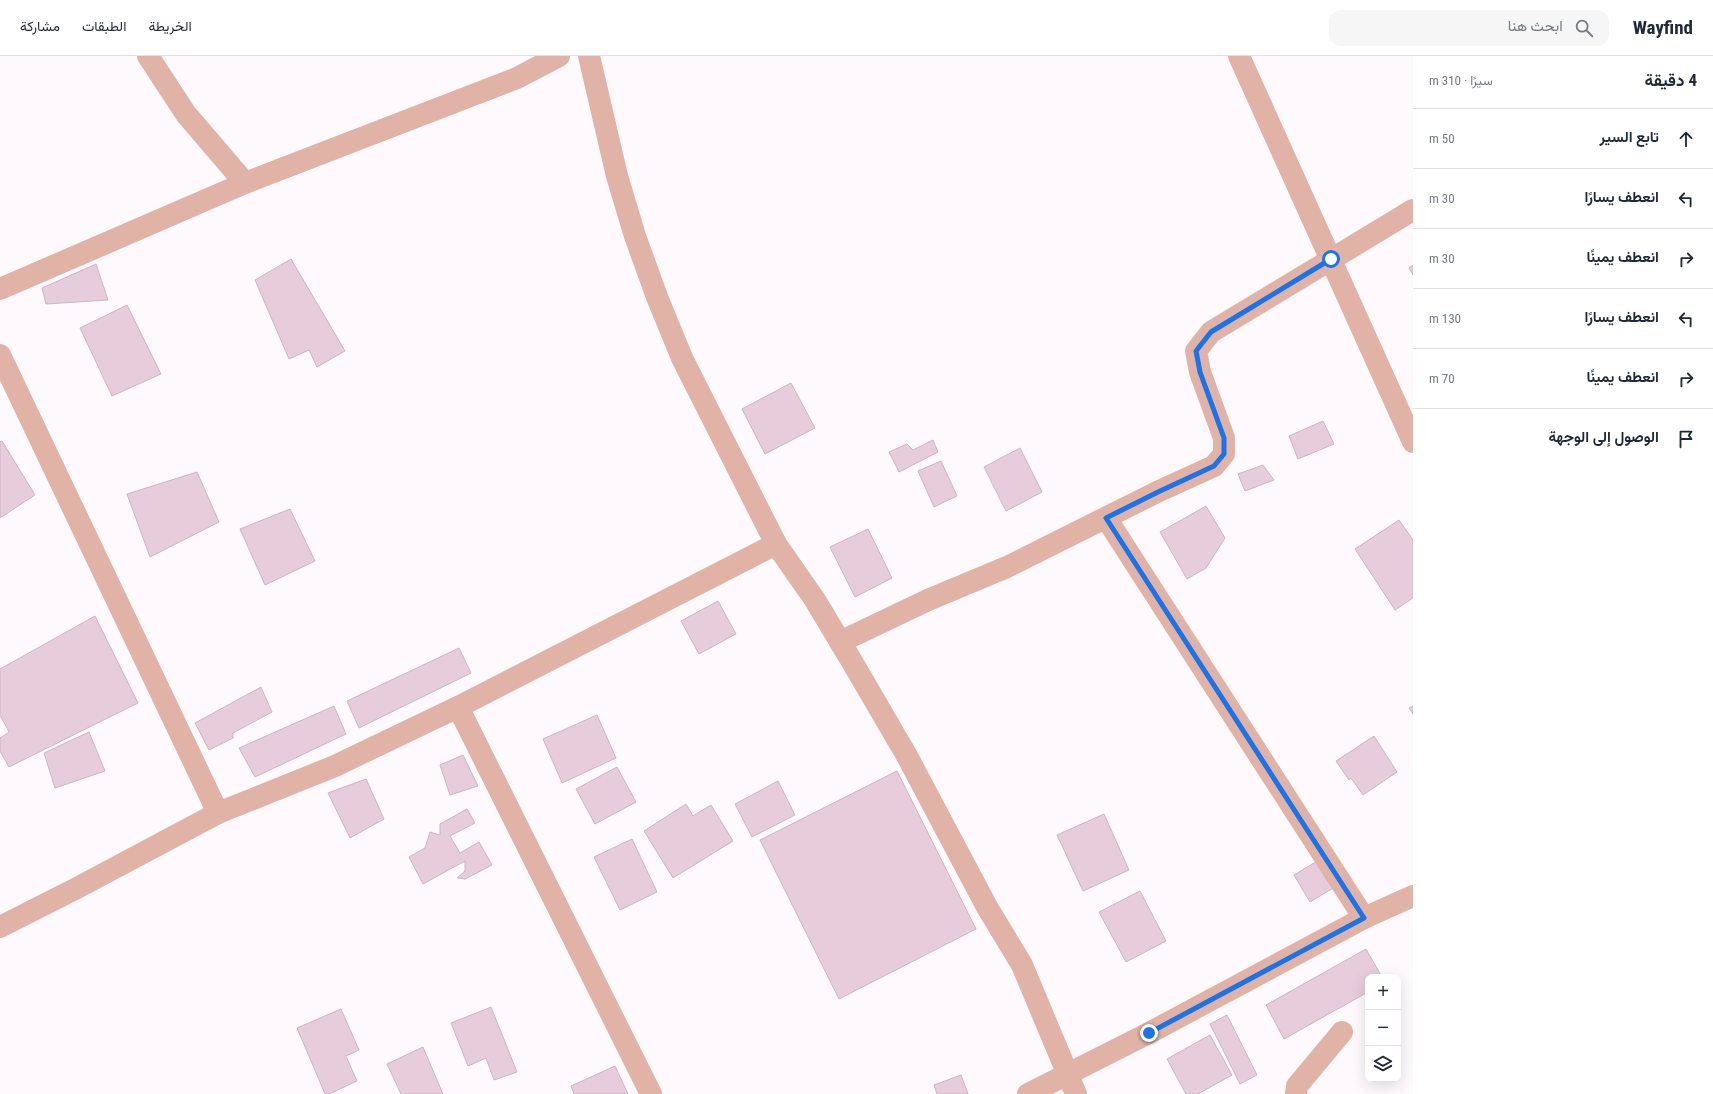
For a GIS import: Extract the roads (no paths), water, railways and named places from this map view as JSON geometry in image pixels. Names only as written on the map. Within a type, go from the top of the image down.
[{"type":"street","points":[[148,56],[186,114],[245,183]]},
{"type":"street","points":[[0,289],[245,183],[517,78],[558,56]]},
{"type":"street","points":[[589,56],[617,176],[635,236],[657,297],[682,358],[776,544],[815,600],[907,756],[987,906],[1022,965],[1072,1084]]},
{"type":"street","points":[[1239,56],[1413,442]]},
{"type":"street","points":[[840,642],[928,600],[1007,567],[1214,466],[1224,454],[1224,438],[1200,372],[1196,351],[1211,332],[1413,210]]},
{"type":"street","points":[[0,355],[218,813]]},
{"type":"street","points":[[1106,518],[1364,918]]},
{"type":"street","points":[[0,927],[218,813],[335,766],[458,707],[776,544]]},
{"type":"street","points":[[458,707],[651,1094]]},
{"type":"street","points":[[1028,1094],[1072,1084],[1149,1033],[1364,918],[1413,896]]},
{"type":"street","points":[[1296,1094],[1297,1086],[1342,1032]]}]
